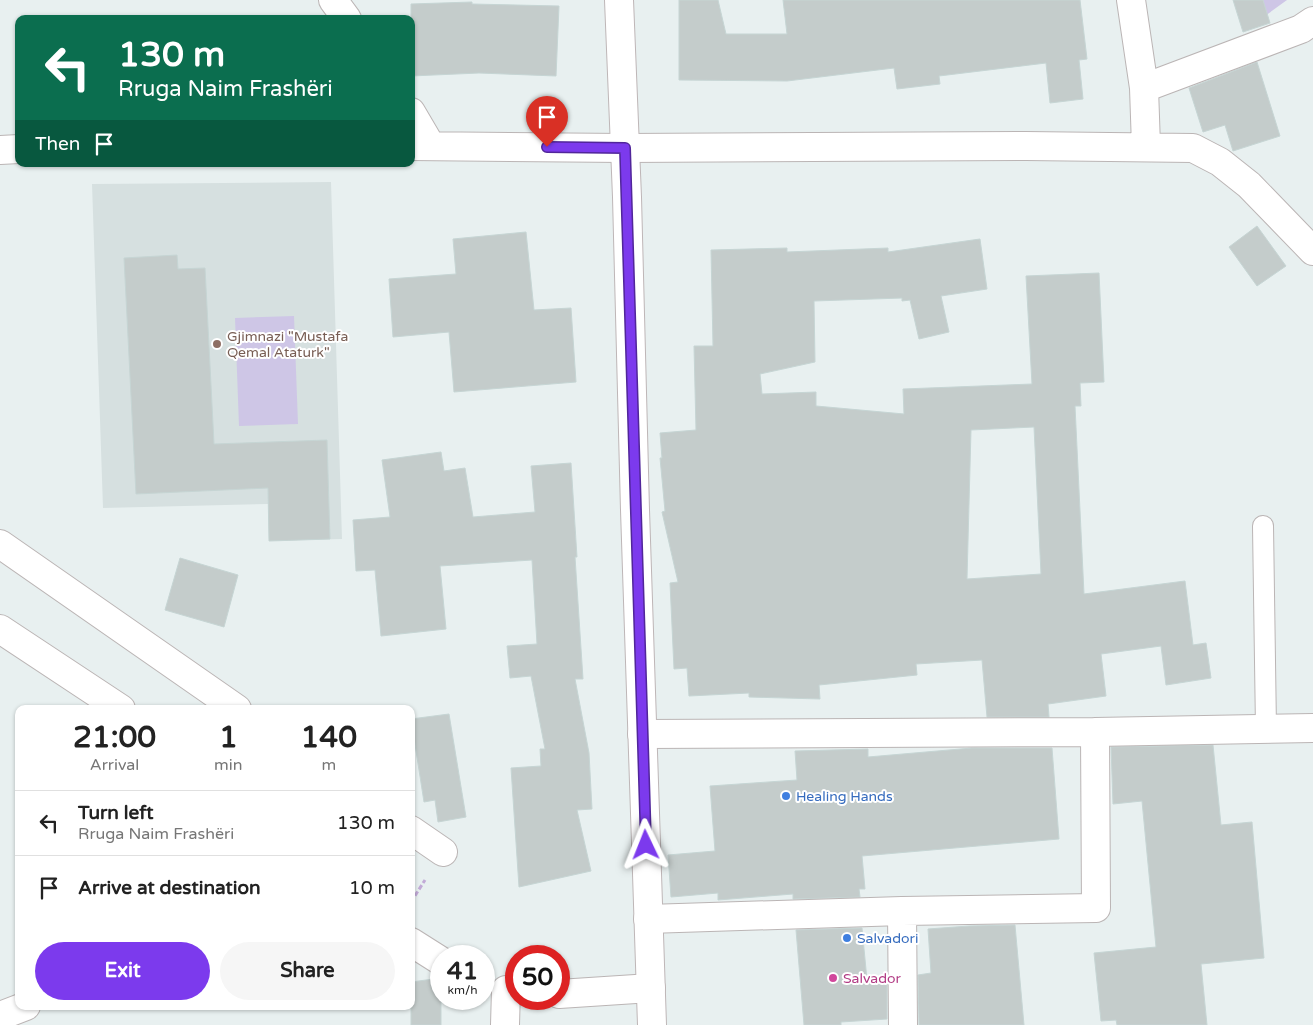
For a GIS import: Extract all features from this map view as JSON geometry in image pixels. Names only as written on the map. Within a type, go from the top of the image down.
[{"type":"street","points":[[332,0],[344,15]]},
{"type":"street","points":[[619,0],[652,1025]]},
{"type":"street","points":[[1131,0],[1144,88],[1146,146]]},
{"type":"street","points":[[1144,88],[1301,29],[1313,21]]},
{"type":"street","points":[[415,126],[421,146],[625,148],[1146,146],[1193,148],[1220,162],[1249,185],[1313,251]]},
{"type":"street","points":[[0,150],[15,149]]},
{"type":"street","points":[[0,544],[231,705]]},
{"type":"street","points":[[0,629],[115,705]]},
{"type":"street","points":[[642,734],[1095,732],[1313,728]]},
{"type":"street","points":[[648,919],[902,911],[1096,908],[1095,732]]},
{"type":"street","points":[[415,833],[443,852]]},
{"type":"street","points":[[902,911],[903,1025]]},
{"type":"street","points":[[415,945],[430,954]]},
{"type":"street","points":[[570,993],[651,988]]},
{"type":"street","points":[[502,989],[505,1025]]},
{"type":"street","points":[[0,1016],[16,1010]]},
{"type":"lane","points":[[1263,526],[1266,729]]},
{"type":"shaded area","points":[[1263,0],[1287,0],[1265,16]]},
{"type":"shaded area","name":"Gjimnazi \"Mustafa Qemal Ataturk\"","points":[[331,182],[342,539],[269,541],[268,504],[103,508],[92,184]]},
{"type":"shaded area","points":[[294,316],[298,424],[239,426],[235,318]]},
{"type":"building","points":[[679,0],[718,0],[726,34],[787,34],[783,0],[1080,0],[1087,59],[1079,60],[1083,99],[1050,103],[1046,63],[939,76],[940,84],[897,89],[894,68],[787,81],[679,80]]},
{"type":"building","points":[[1233,0],[1263,0],[1270,23],[1243,32]]},
{"type":"building","points":[[472,2],[472,4],[559,6],[556,76],[479,73],[415,76],[415,15],[411,15],[411,4]]},
{"type":"building","points":[[1257,62],[1280,136],[1233,151],[1225,125],[1203,132],[1189,88]]},
{"type":"building","points":[[1257,226],[1286,266],[1257,286],[1229,247]]},
{"type":"building","points":[[526,232],[534,310],[571,308],[576,382],[454,392],[449,332],[393,337],[389,279],[456,274],[453,239]]},
{"type":"building","points":[[980,239],[987,289],[941,296],[949,332],[919,339],[910,300],[902,301],[902,298],[814,301],[815,362],[760,374],[762,394],[816,392],[816,406],[904,414],[903,389],[1032,384],[1026,276],[1099,273],[1104,382],[1080,383],[1081,406],[1075,406],[1084,594],[1185,581],[1193,645],[1206,643],[1211,678],[1166,685],[1161,646],[1101,654],[1106,696],[1048,704],[1049,717],[987,717],[982,660],[916,664],[917,675],[819,685],[820,699],[749,697],[749,693],[689,696],[687,668],[674,669],[670,583],[678,582],[662,512],[665,511],[660,458],[662,458],[660,433],[696,430],[694,346],[713,346],[711,250],[787,248],[787,252],[888,248],[888,252]],"holes":[[[1034,427],[1041,574],[967,579],[971,430]]]},
{"type":"building","points":[[177,255],[178,269],[205,268],[214,444],[327,440],[330,539],[269,541],[268,488],[136,494],[124,258]]},
{"type":"building","points":[[441,452],[444,471],[465,468],[473,517],[535,512],[531,466],[571,463],[583,679],[575,679],[589,753],[592,809],[577,810],[591,871],[519,887],[511,768],[541,766],[540,749],[545,749],[531,676],[510,678],[507,646],[537,644],[532,560],[440,566],[446,629],[381,636],[375,570],[356,571],[353,520],[390,517],[382,460]]},
{"type":"building","points":[[180,558],[238,575],[224,627],[165,610]]},
{"type":"building","points":[[449,714],[466,817],[438,822],[435,800],[424,802],[415,745],[415,718]]},
{"type":"building","points":[[1213,745],[1221,825],[1252,822],[1264,958],[1201,964],[1207,1025],[1117,1025],[1116,1020],[1101,1021],[1094,953],[1156,947],[1142,801],[1113,804],[1111,747]]},
{"type":"building","points":[[972,748],[1052,748],[1059,839],[862,856],[865,889],[859,889],[860,897],[793,899],[793,894],[718,900],[718,893],[671,897],[668,855],[715,851],[710,786],[797,780],[795,751],[868,749],[868,757]]},
{"type":"building","points":[[1015,925],[1024,1025],[919,1025],[918,975],[931,973],[928,929]]},
{"type":"building","name":"Salvador","points":[[862,928],[867,980],[887,978],[887,1019],[841,1022],[841,1025],[804,1025],[796,930]]},
{"type":"building","points":[[430,979],[430,1010],[441,1010],[441,1025],[411,1025],[411,1010],[415,1010],[415,981]]},
{"type":"place","name":"Gjimnazi \"Mustafa Qemal Ataturk\"","points":[[217,344]]},
{"type":"place","name":"Healing Hands","points":[[786,796]]},
{"type":"place","name":"Salvadori","points":[[847,938]]},
{"type":"place","name":"Salvador","points":[[833,978]]},
{"type":"route","points":[[547,147],[625,148],[646,845]]}]
